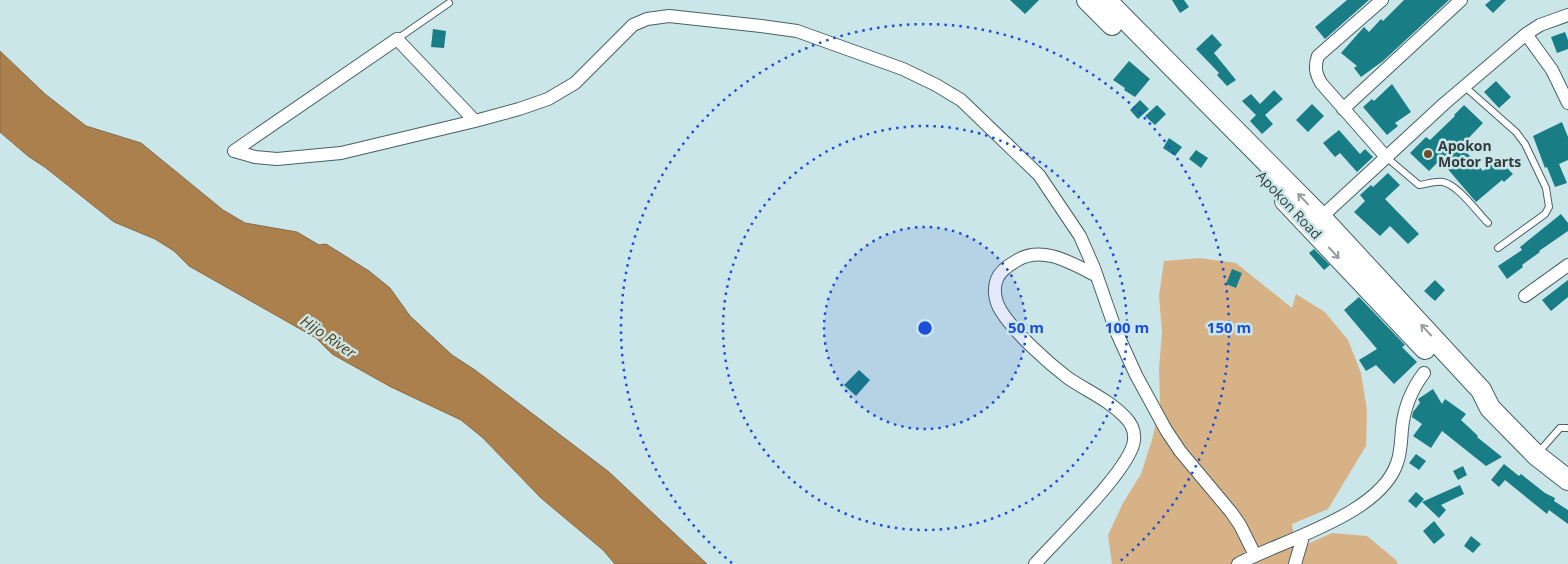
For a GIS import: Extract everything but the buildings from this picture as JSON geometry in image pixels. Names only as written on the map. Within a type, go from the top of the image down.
[{"type":"highway","name":"Apokon Road","points":[[1087,0],[1266,180],[1316,222]]},
{"type":"highway","name":"Apokon Road","points":[[1106,0],[1316,222],[1481,390],[1490,408],[1536,455],[1565,473]]},
{"type":"street","points":[[1382,0],[1318,56],[1315,65],[1316,74],[1321,83],[1386,157]]},
{"type":"street","points":[[1343,109],[1461,0]]},
{"type":"street","points":[[1316,222],[1464,86],[1526,34],[1540,25],[1568,15]]},
{"type":"street","points":[[475,121],[397,39],[234,151],[255,157],[277,159],[341,152],[475,121],[548,99],[575,83],[633,26],[647,19],[669,16],[797,31],[903,69],[936,85],[961,100],[1039,175],[1080,236],[1097,276],[1116,331],[1166,430],[1180,451],[1231,512],[1240,525],[1255,555]]},
{"type":"street","points":[[1526,34],[1552,70],[1568,103]]},
{"type":"street","points":[[1035,564],[1120,470],[1132,448],[1134,432],[1130,424],[1113,407],[1068,377],[1022,338],[1001,311],[994,288],[997,276],[1007,266],[1019,258],[1031,254],[1046,255],[1066,260],[1097,276]]},
{"type":"street","points":[[1525,296],[1568,265]]},
{"type":"street","points":[[1238,564],[1255,555],[1303,537],[1339,519],[1372,497],[1388,480],[1397,464],[1403,418],[1409,397],[1424,373]]},
{"type":"street","points":[[1295,564],[1303,537]]},
{"type":"lane","points":[[397,39],[449,3]]},
{"type":"lane","points":[[1464,86],[1516,132],[1534,160],[1548,198],[1549,207],[1545,214],[1498,248]]},
{"type":"lane","points":[[1386,157],[1419,184],[1446,182],[1488,223]]},
{"type":"lane","points":[[1536,455],[1560,428],[1568,428]]},
{"type":"shaded area","points":[[1200,258],[1236,263],[1292,308],[1296,294],[1325,312],[1348,340],[1361,373],[1367,410],[1366,446],[1328,509],[1292,524],[1296,549],[1332,533],[1367,536],[1396,560],[1398,564],[1112,564],[1108,535],[1123,503],[1141,474],[1152,440],[1160,404],[1159,368],[1162,332],[1159,296],[1164,261]]},
{"type":"water","name":"Hijo River","points":[[0,51],[45,94],[86,126],[141,143],[223,210],[245,223],[297,232],[319,245],[326,244],[369,271],[390,288],[410,316],[452,355],[475,370],[609,472],[707,564],[615,564],[603,550],[541,498],[483,438],[461,420],[391,387],[332,354],[316,338],[189,266],[174,251],[155,239],[114,222],[0,132]]},
{"type":"place","name":"Apokon Motor Parts","points":[[1428,154]]}]
